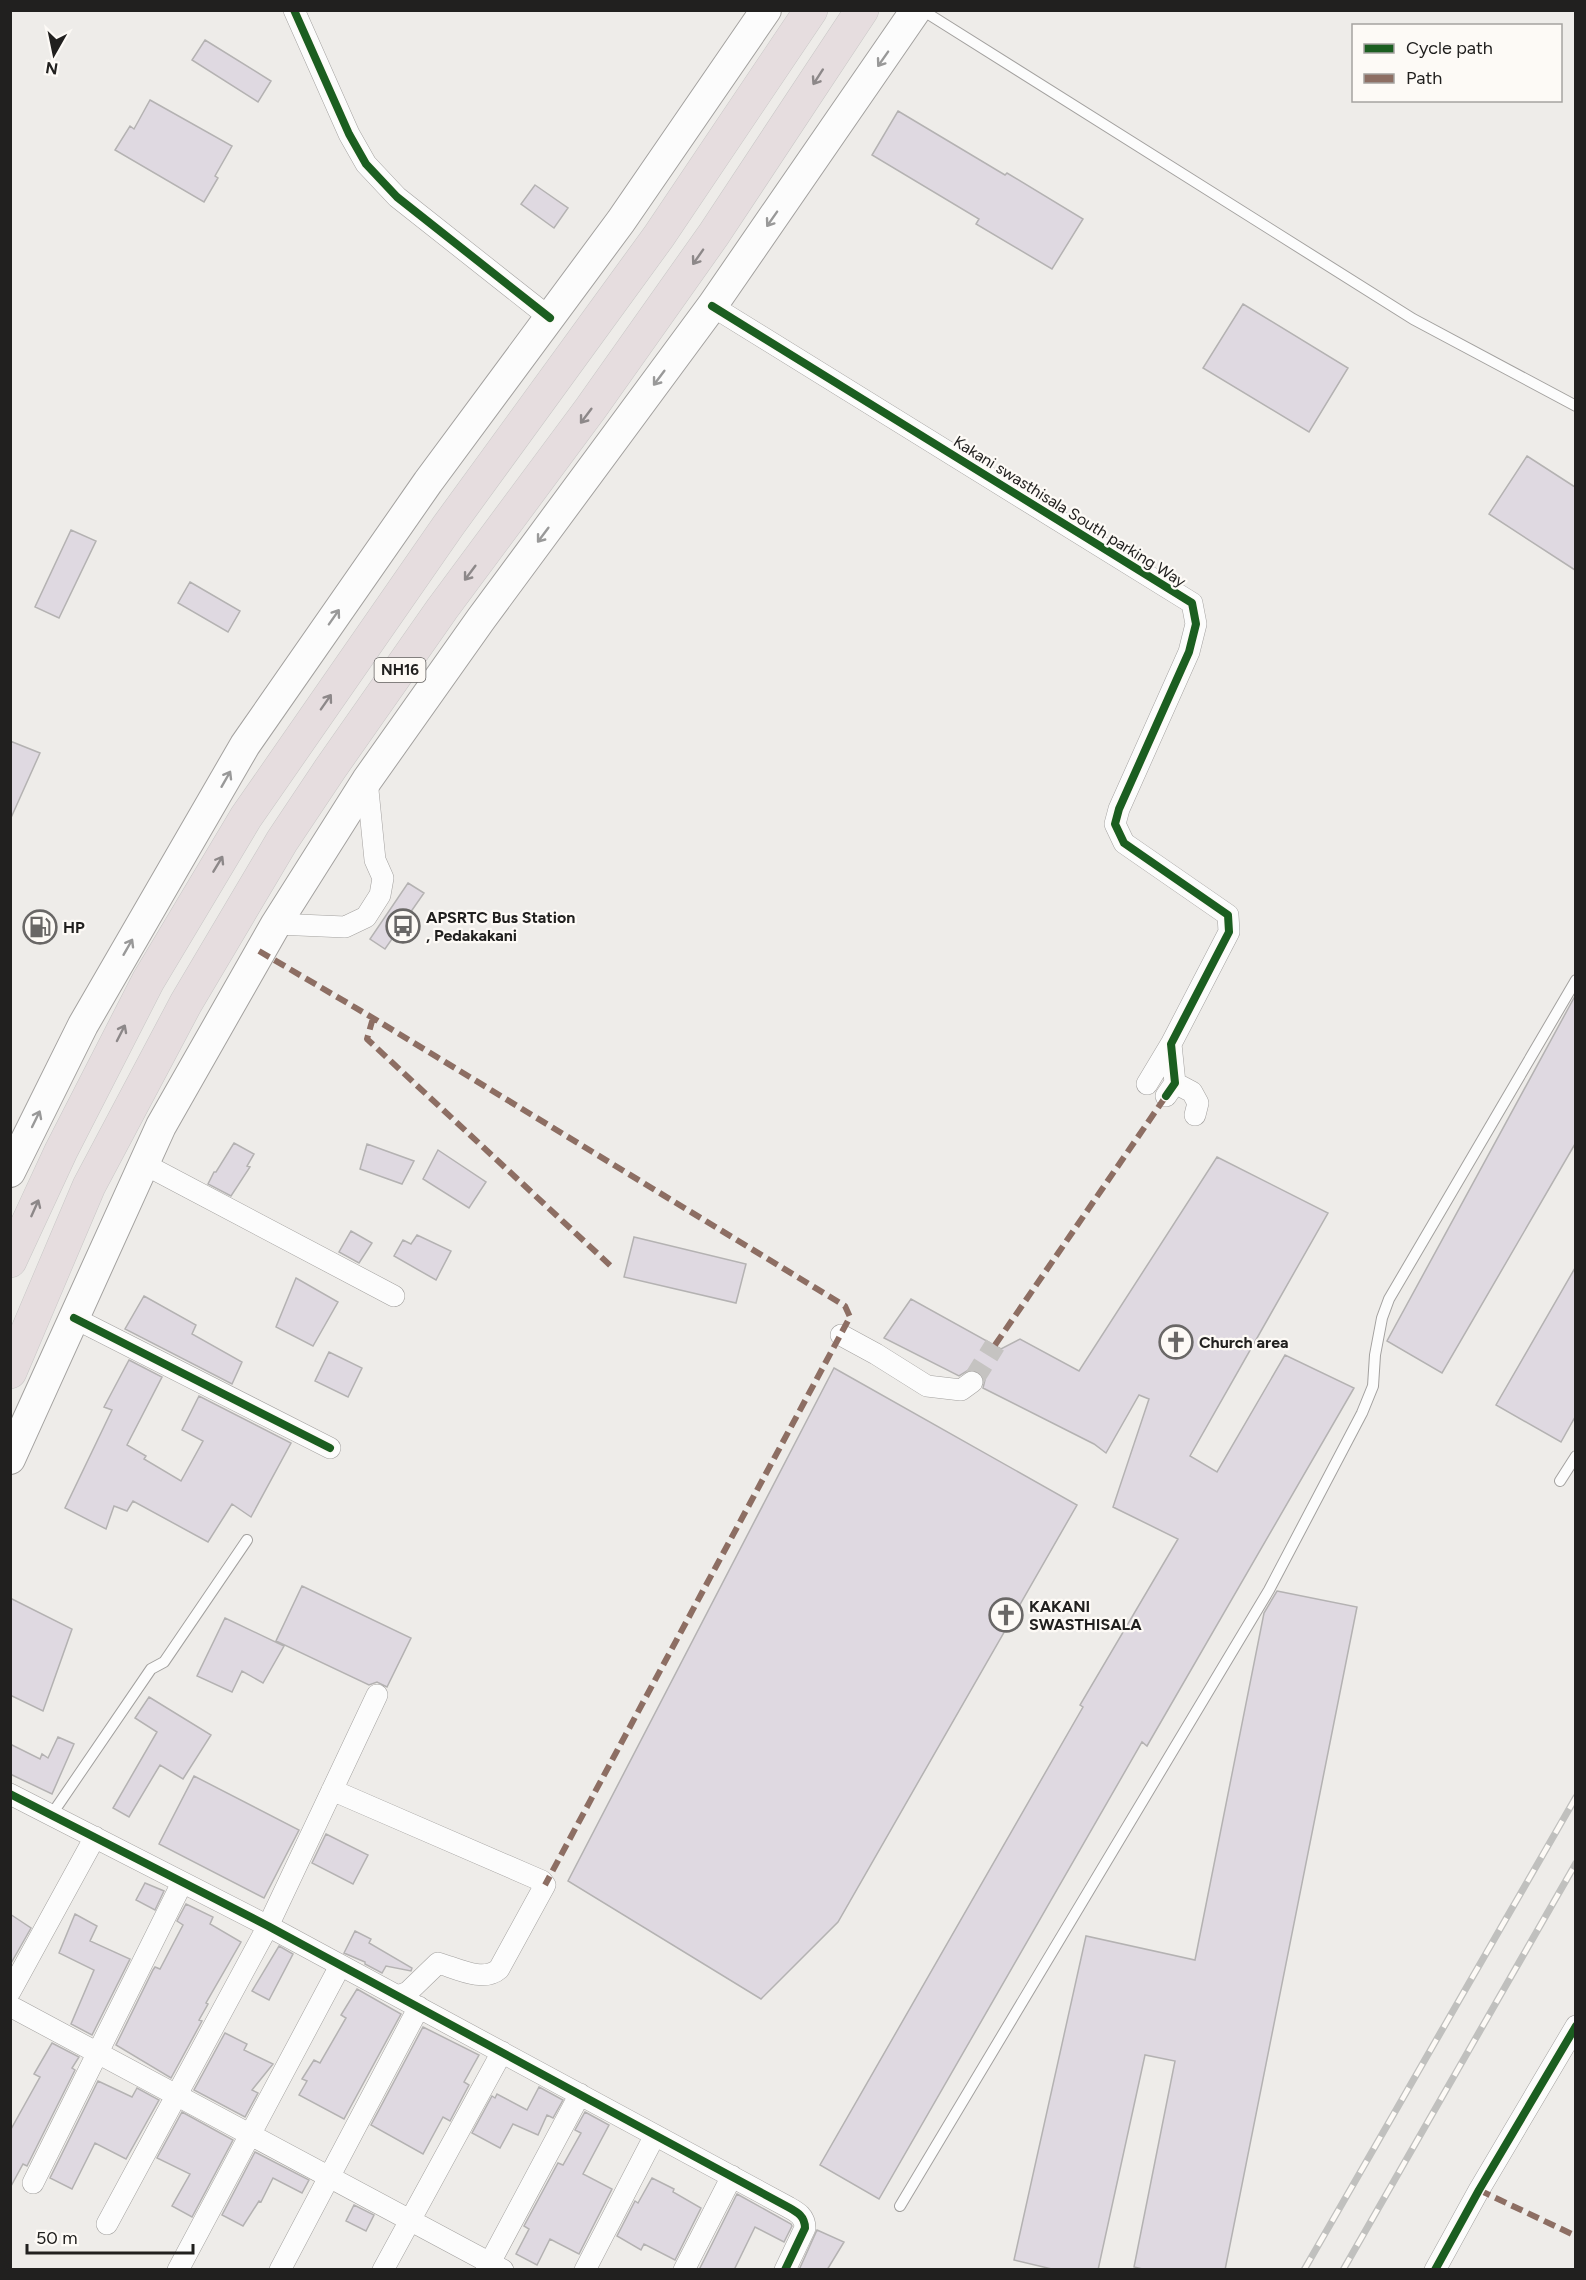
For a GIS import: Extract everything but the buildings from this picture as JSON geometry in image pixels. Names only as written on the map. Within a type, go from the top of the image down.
[{"type":"highway","name":"NH16","points":[[10,1261],[61,1151],[148,981],[246,817],[448,526],[659,236],[811,10]]},
{"type":"highway","name":"NH16","points":[[10,1372],[94,1176],[186,1003],[282,841],[442,609],[591,408],[714,234],[862,10]]},
{"type":"main road","points":[[12,1166],[83,1025],[245,745],[428,482],[621,221],[766,10]]},
{"type":"main road","points":[[10,1459],[161,1126],[276,924],[367,780],[481,619],[712,306],[916,10]]},
{"type":"street","points":[[294,10],[349,134],[366,164],[398,197],[549,318]]},
{"type":"street","name":"Kakani swasthisala South parking Way","points":[[712,306],[1192,603],[1196,624],[1189,652],[1119,809],[1115,824],[1124,843],[1228,915],[1229,932],[1171,1044]]},
{"type":"street","points":[[276,924],[345,927],[366,917],[380,895],[383,878],[375,860],[367,780]]},
{"type":"street","points":[[1147,1084],[1171,1044]]},
{"type":"street","points":[[1171,1044],[1170,1089],[1192,1092],[1198,1103],[1195,1115]]},
{"type":"street","points":[[144,1164],[394,1296]]},
{"type":"street","points":[[74,1318],[330,1448]]},
{"type":"street","points":[[841,1335],[927,1386],[960,1390],[972,1382]]},
{"type":"street","points":[[107,2224],[268,1926],[336,1792],[377,1695]]},
{"type":"street","points":[[336,1792],[542,1881],[545,1885],[499,1969],[494,1974],[482,1976],[438,1963],[408,1992],[398,1996]]},
{"type":"street","points":[[10,1794],[268,1926],[801,2215],[805,2222],[803,2235],[785,2270]]},
{"type":"street","points":[[10,1992],[95,1837]]},
{"type":"street","points":[[33,2183],[182,1883]]},
{"type":"street","points":[[178,2270],[340,1966]]},
{"type":"street","points":[[10,2006],[177,2094],[493,2267],[580,2094]]},
{"type":"street","points":[[280,2270],[419,2007]]},
{"type":"street","points":[[1435,2270],[1575,2026]]},
{"type":"street","points":[[383,2270],[502,2052]]},
{"type":"street","points":[[585,2270],[655,2134]]},
{"type":"street","points":[[684,2270],[732,2176]]},
{"type":"lane","points":[[922,10],[1413,319],[1575,406]]},
{"type":"lane","points":[[900,2206],[1269,1590],[1362,1413],[1373,1386],[1375,1355],[1382,1318],[1389,1299],[1575,980]]},
{"type":"lane","points":[[1560,1481],[1575,1456]]},
{"type":"lane","points":[[52,1814],[152,1669],[164,1662],[247,1540]]},
{"type":"tunnel","points":[[972,1382],[995,1345]]},
{"type":"railway","points":[[1304,2270],[1576,1797]]},
{"type":"railway","points":[[1343,2270],[1576,1863]]},
{"type":"marked path","points":[[259,951],[845,1306],[850,1317],[545,1885]]},
{"type":"marked path","points":[[373,1018],[367,1039],[613,1268]]},
{"type":"marked path","points":[[995,1345],[1166,1096]]},
{"type":"marked path","points":[[1479,2190],[1576,2236]]},
{"type":"cycle path","points":[[294,10],[349,134],[366,164],[397,197],[550,318]]},
{"type":"cycle path","points":[[712,306],[1192,603],[1196,624],[1189,652],[1119,809],[1115,824],[1124,843],[1228,915],[1229,932],[1171,1044],[1175,1083],[1166,1096]]},
{"type":"cycle path","points":[[74,1318],[330,1448]]},
{"type":"cycle path","points":[[10,1794],[268,1926],[794,2211],[802,2217],[805,2228],[785,2270]]},
{"type":"cycle path","points":[[1435,2270],[1479,2190],[1576,2026]]},
{"type":"place","name":"APSRTC Bus Station , Pedakakani","points":[[403,926]]},
{"type":"place","name":"HP","points":[[40,927]]},
{"type":"place","name":"Church area","points":[[1176,1342]]},
{"type":"place","name":"KAKANI SWASTHISALA","points":[[1006,1615]]}]
